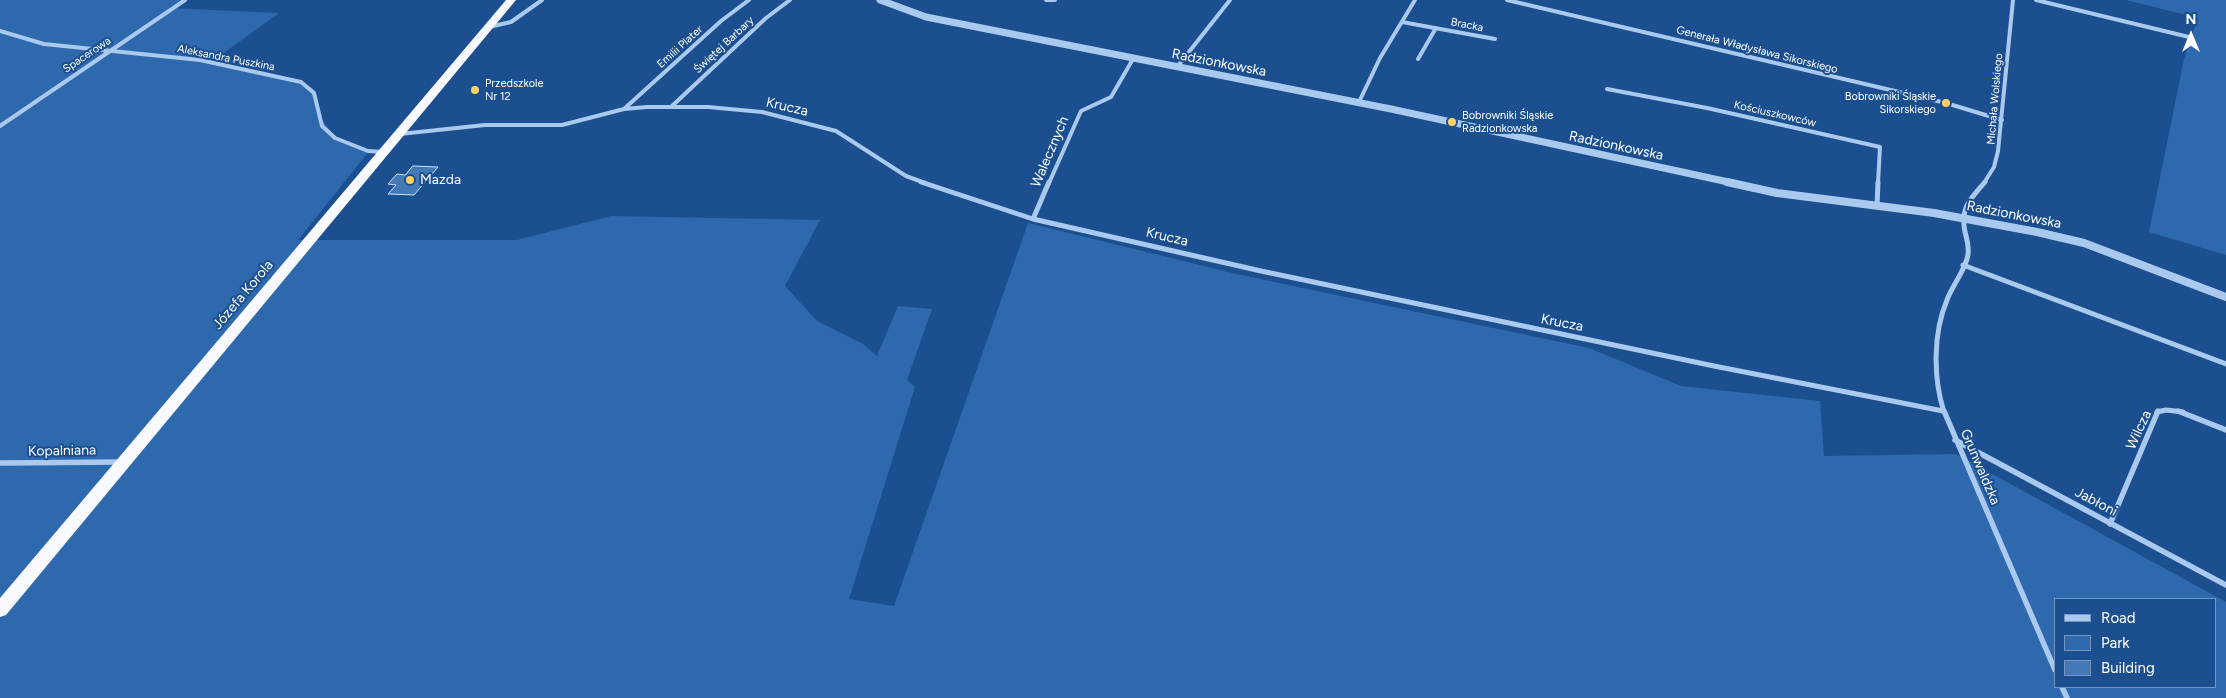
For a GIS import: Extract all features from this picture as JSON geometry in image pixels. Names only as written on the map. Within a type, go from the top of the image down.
[{"type":"highway","name":"Józefa Korola","points":[[0,610],[511,0]]},
{"type":"street","name":"Spacerowa","points":[[0,126],[185,0]]},
{"type":"street","points":[[489,26],[508,24],[518,20],[542,0]]},
{"type":"street","name":"Emilii Plater","points":[[624,109],[721,21],[749,0]]},
{"type":"street","name":"Świętej Barbary","points":[[672,106],[766,18],[790,0]]},
{"type":"street","name":"Radzionkowska","points":[[880,0],[920,16],[1177,68],[1359,102],[1744,187],[1815,199],[1963,218],[2037,232],[2084,243],[2226,297]]},
{"type":"street","points":[[1046,0],[1055,0]]},
{"type":"street","points":[[1177,68],[1230,0]]},
{"type":"street","points":[[1359,102],[1380,58],[1415,0]]},
{"type":"street","name":"Generała Władysława Sikorskiego","points":[[1508,0],[1953,105],[2002,120]]},
{"type":"street","name":"Michała Wolskiego","points":[[1963,218],[1965,207],[1993,171],[2002,134],[2013,0]]},
{"type":"street","points":[[2036,0],[2189,37]]},
{"type":"street","name":"Bracka","points":[[1402,22],[1495,39]]},
{"type":"street","name":"Bracka","points":[[1418,59],[1436,28]]},
{"type":"street","name":"Aleksandra Puszkina","points":[[0,31],[26,40],[106,52],[185,58],[301,82],[314,93],[322,126],[335,138],[368,151],[384,152]]},
{"type":"street","name":"Walecznych","points":[[1033,219],[1081,111],[1111,97],[1133,59]]},
{"type":"street","name":"Kościuszkowców","points":[[1607,89],[1707,108],[1880,147],[1877,207]]},
{"type":"street","name":"Krucza","points":[[398,134],[485,124],[562,125],[624,109],[672,106],[762,112],[836,131],[906,176],[941,190],[1033,219],[1151,244],[1261,271],[1714,366],[1943,411]]},
{"type":"street","name":"Grunwaldzka","points":[[1963,218],[1968,254],[1946,302],[1938,331],[1937,364],[1943,411],[2054,668]]},
{"type":"street","points":[[1963,266],[2226,364]]},
{"type":"street","name":"Wilcza","points":[[2110,524],[2158,411],[2166,408],[2226,430]]},
{"type":"street","name":"Jabłoni","points":[[1954,439],[2226,585]]},
{"type":"street","name":"Kopalniana","points":[[0,463],[124,462]]},
{"type":"green space","points":[[0,0],[181,0],[169,8],[279,13],[214,60],[313,88],[320,117],[336,138],[370,150],[298,240],[517,240],[611,216],[820,220],[785,286],[817,321],[863,344],[877,356],[898,306],[932,309],[907,380],[915,387],[849,599],[894,606],[1028,223],[1241,275],[1589,348],[1681,386],[1820,401],[1824,456],[1956,454],[2226,602],[2226,698],[0,698]]},
{"type":"green space","points":[[2126,0],[2226,0],[2226,255],[2149,232],[2184,59],[2198,18]]},
{"type":"building","name":"Mazda","points":[[413,166],[438,167],[414,195],[388,194],[396,185],[388,184],[397,174],[405,175]]},
{"type":"place","name":"Przedszkole Nr 12","points":[[475,90]]},
{"type":"place","name":"Bobrowniki Śląskie Sikorskiego","points":[[1946,103]]},
{"type":"place","name":"Bobrowniki Śląskie Radzionkowska","points":[[1452,122]]},
{"type":"place","name":"Mazda","points":[[410,180]]}]
